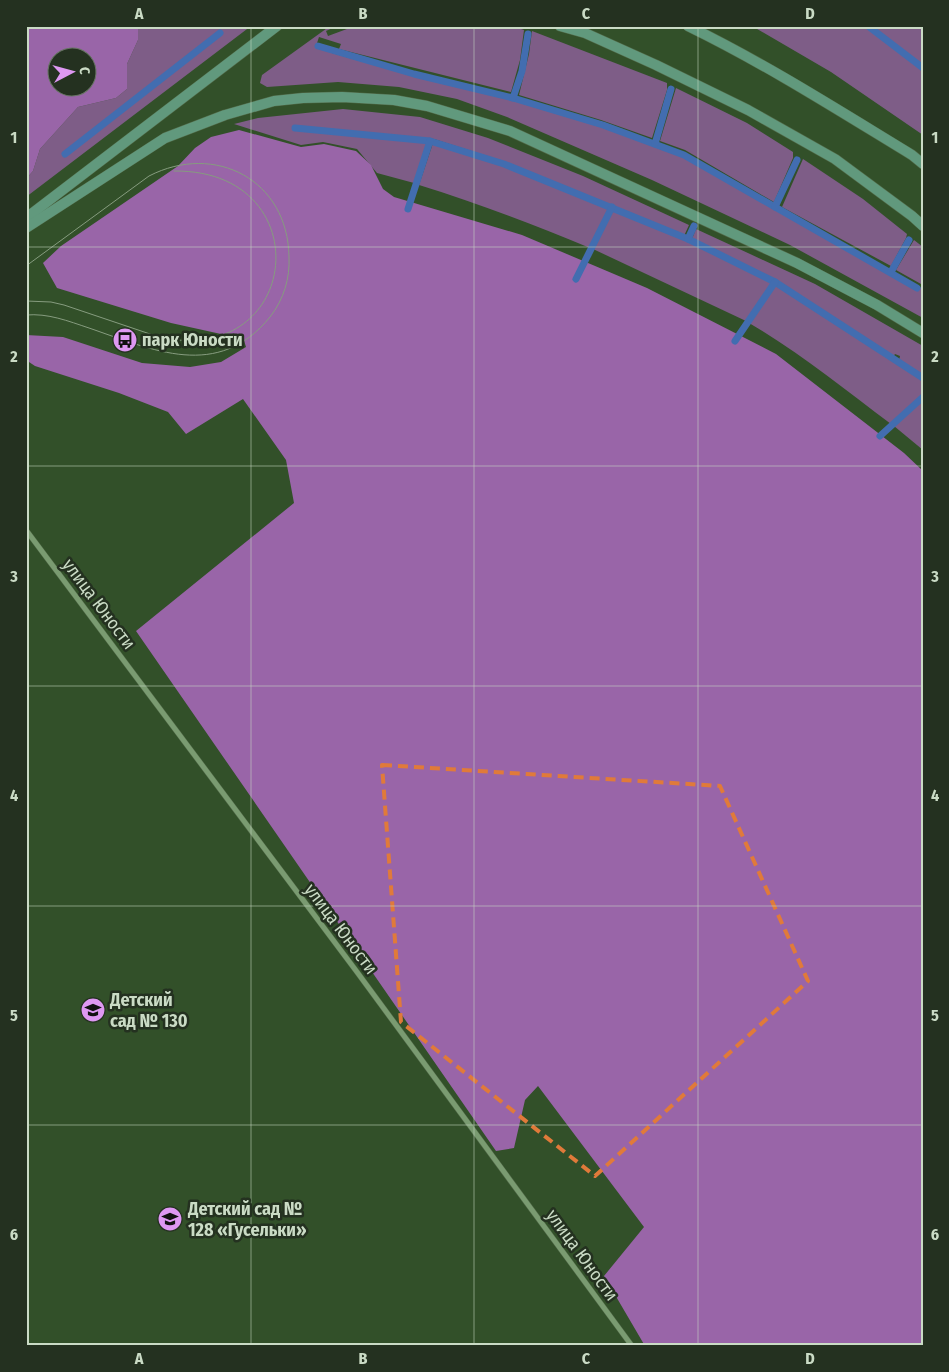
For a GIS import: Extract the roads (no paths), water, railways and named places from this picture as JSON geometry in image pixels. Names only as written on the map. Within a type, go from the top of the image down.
[{"type":"main road","points":[[26,218],[277,26]]},
{"type":"main road","points":[[560,26],[585,33],[748,110],[835,159],[923,226]]},
{"type":"main road","points":[[688,26],[737,50],[912,155],[923,164]]},
{"type":"main road","points":[[26,228],[166,138],[225,115],[274,102],[304,98],[342,97],[394,100],[427,106],[510,131],[797,263],[877,305],[923,333]]},
{"type":"street","name":"улица Юности","points":[[26,530],[357,972],[632,1346]]},
{"type":"waterway","points":[[868,26],[923,68]]},
{"type":"waterway","points":[[65,154],[220,33]]},
{"type":"waterway","points":[[513,98],[522,71],[528,34]]},
{"type":"waterway","points":[[318,46],[414,74],[513,98],[603,125],[684,155],[917,288]]},
{"type":"waterway","points":[[655,144],[671,89]]},
{"type":"waterway","points":[[295,128],[430,141],[504,164],[688,239],[775,282],[923,378]]},
{"type":"waterway","points":[[408,209],[430,141]]},
{"type":"waterway","points":[[775,207],[797,160]]},
{"type":"waterway","points":[[576,279],[612,207]]},
{"type":"waterway","points":[[688,239],[694,226]]},
{"type":"waterway","points":[[891,272],[909,240]]},
{"type":"waterway","points":[[735,341],[775,282]]},
{"type":"waterway","points":[[880,436],[923,397]]},
{"type":"tram line","points":[[26,266],[149,176],[174,167],[199,163],[222,166],[243,175],[262,189],[276,207],[285,230],[289,257],[285,288],[279,303],[270,317],[250,337],[229,349],[207,354],[184,355],[161,351],[137,345],[58,318],[26,315]]},
{"type":"tram line","points":[[26,301],[51,302],[64,305],[159,337],[207,339],[243,324],[266,298],[276,265],[272,231],[254,201],[221,179],[174,171]]},
{"type":"place","name":"парк Юности","points":[[125,340]]},
{"type":"place","name":"Детский сад № 130","points":[[93,1010]]},
{"type":"place","name":"Детский сад № 128 «Гусельки»","points":[[170,1219]]}]
